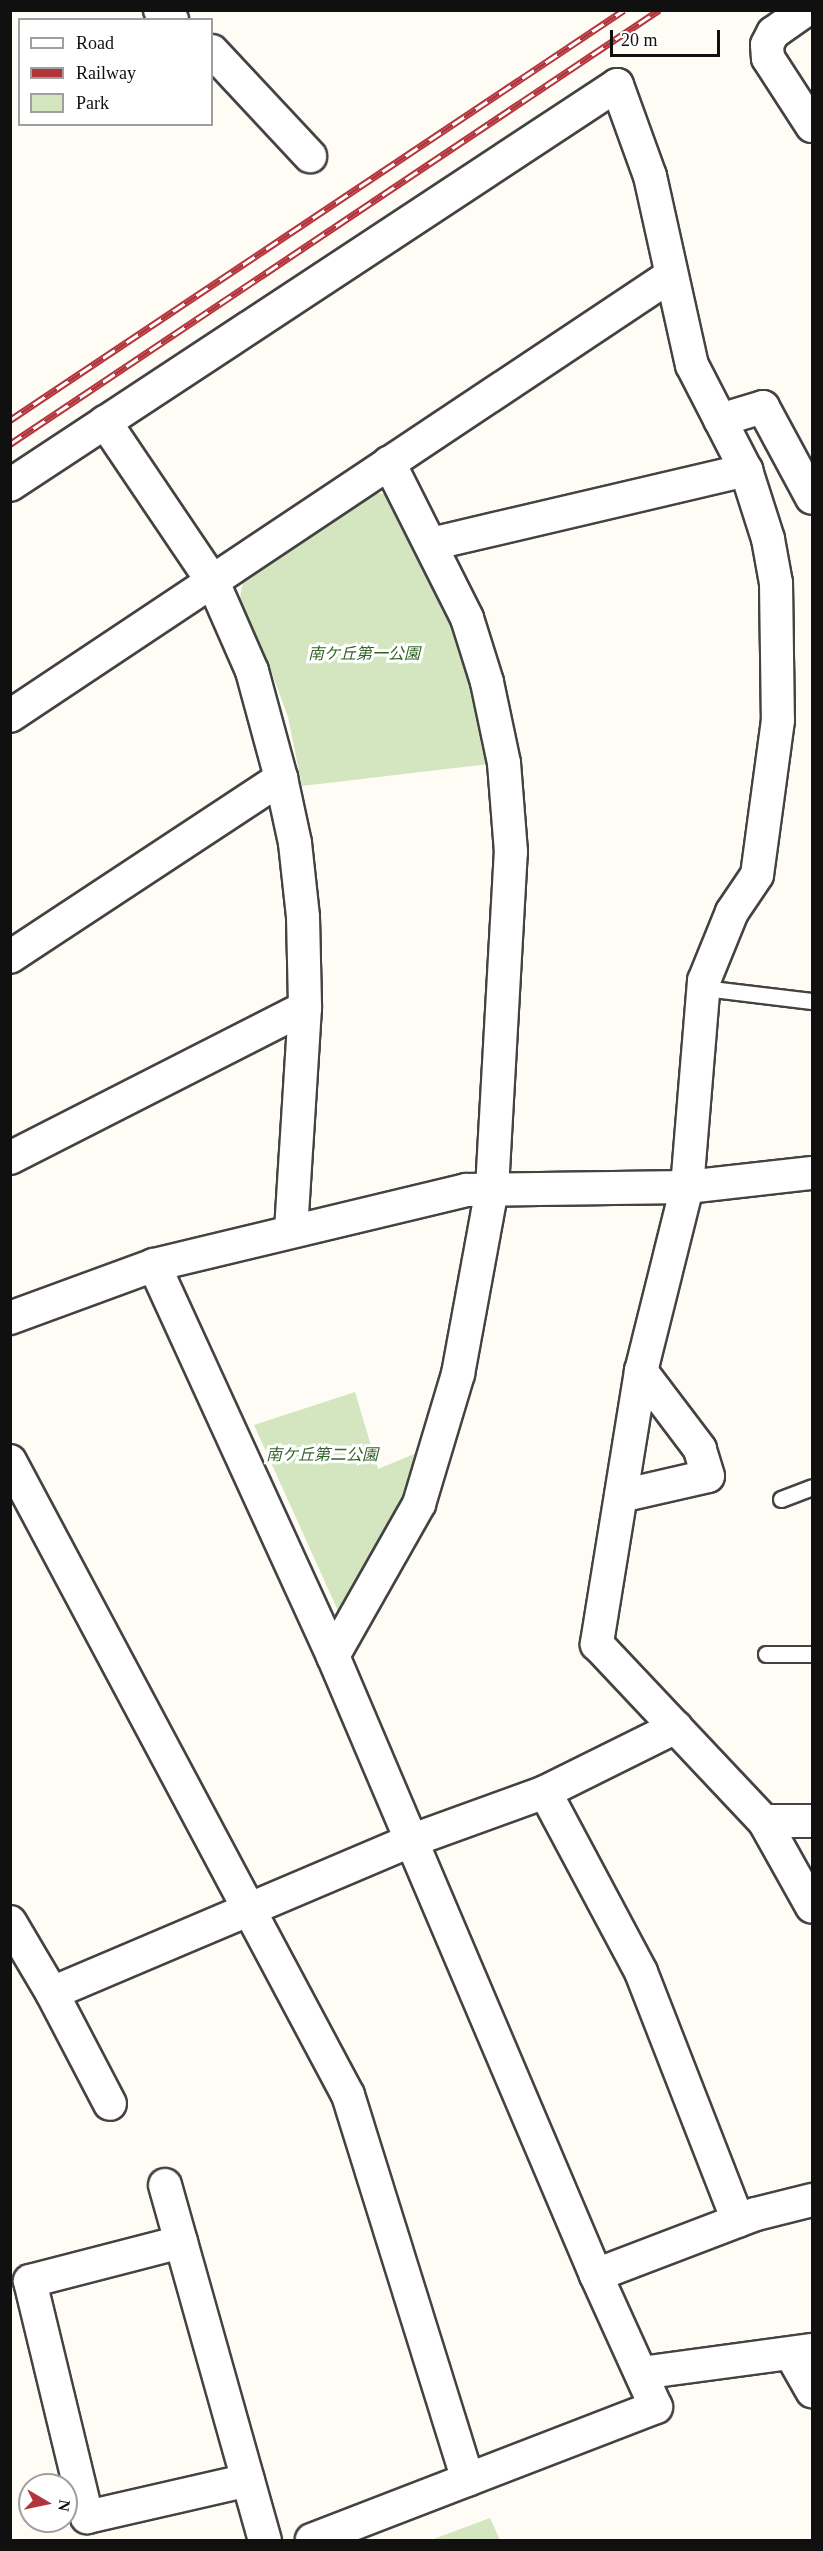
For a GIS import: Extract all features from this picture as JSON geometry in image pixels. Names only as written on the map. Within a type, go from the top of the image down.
[{"type":"street","points":[[806,10],[773,33],[767,45],[768,58],[813,126]]},
{"type":"street","points":[[213,52],[310,156]]},
{"type":"street","points":[[10,485],[617,86],[650,176],[670,276],[692,365],[746,470],[768,539],[776,583],[777,720],[757,875],[732,912],[704,988],[687,1187],[641,1371],[597,1644],[764,1821],[813,1907]]},
{"type":"street","points":[[10,716],[670,276]]},
{"type":"street","points":[[720,420],[763,407],[813,498]]},
{"type":"street","points":[[105,422],[213,582],[252,671],[281,778],[295,843],[303,917],[305,1008],[291,1230]]},
{"type":"street","points":[[333,1656],[394,1551],[426,1481],[458,1374],[492,1189],[511,852],[504,763],[487,682],[467,618],[389,463]]},
{"type":"street","points":[[431,544],[746,470]]},
{"type":"street","points":[[10,957],[281,778]]},
{"type":"street","points":[[10,1158],[305,1008]]},
{"type":"street","points":[[10,1318],[153,1265],[291,1230],[466,1190],[687,1187],[813,1173]]},
{"type":"street","points":[[153,1265],[333,1656],[596,2275],[656,2407],[312,2541]]},
{"type":"street","points":[[621,1496],[708,1476],[700,1449],[641,1371]]},
{"type":"street","points":[[10,1461],[348,2095],[468,2480]]},
{"type":"street","points":[[52,1993],[410,1841],[545,1792],[676,1727]]},
{"type":"street","points":[[545,1792],[641,1972],[738,2221]]},
{"type":"street","points":[[764,1821],[813,1821]]},
{"type":"street","points":[[10,1922],[52,1993],[110,2104]]},
{"type":"street","points":[[165,2185],[266,2541]]},
{"type":"street","points":[[596,2275],[738,2221],[813,2200]]},
{"type":"street","points":[[181,2242],[30,2281],[87,2517],[248,2480]]},
{"type":"street","points":[[641,2373],[802,2352],[813,2391]]},
{"type":"lane","points":[[704,988],[813,1001]]},
{"type":"lane","points":[[781,1499],[813,1487]]},
{"type":"lane","points":[[766,1654],[813,1654]]},
{"type":"green space","name":"南ケ丘第一公園","points":[[376,493],[392,495],[451,618],[473,685],[489,764],[302,786],[288,717],[270,668],[239,603],[243,582]]},
{"type":"green space","name":"南ケ丘第二公園","points":[[355,1392],[378,1469],[419,1452],[386,1537],[339,1613],[254,1425]]},
{"type":"green space","points":[[490,2518],[500,2540],[431,2540]]},
{"type":"railway","points":[[10,420],[624,10]]},
{"type":"railway","points":[[10,444],[659,10]]}]
